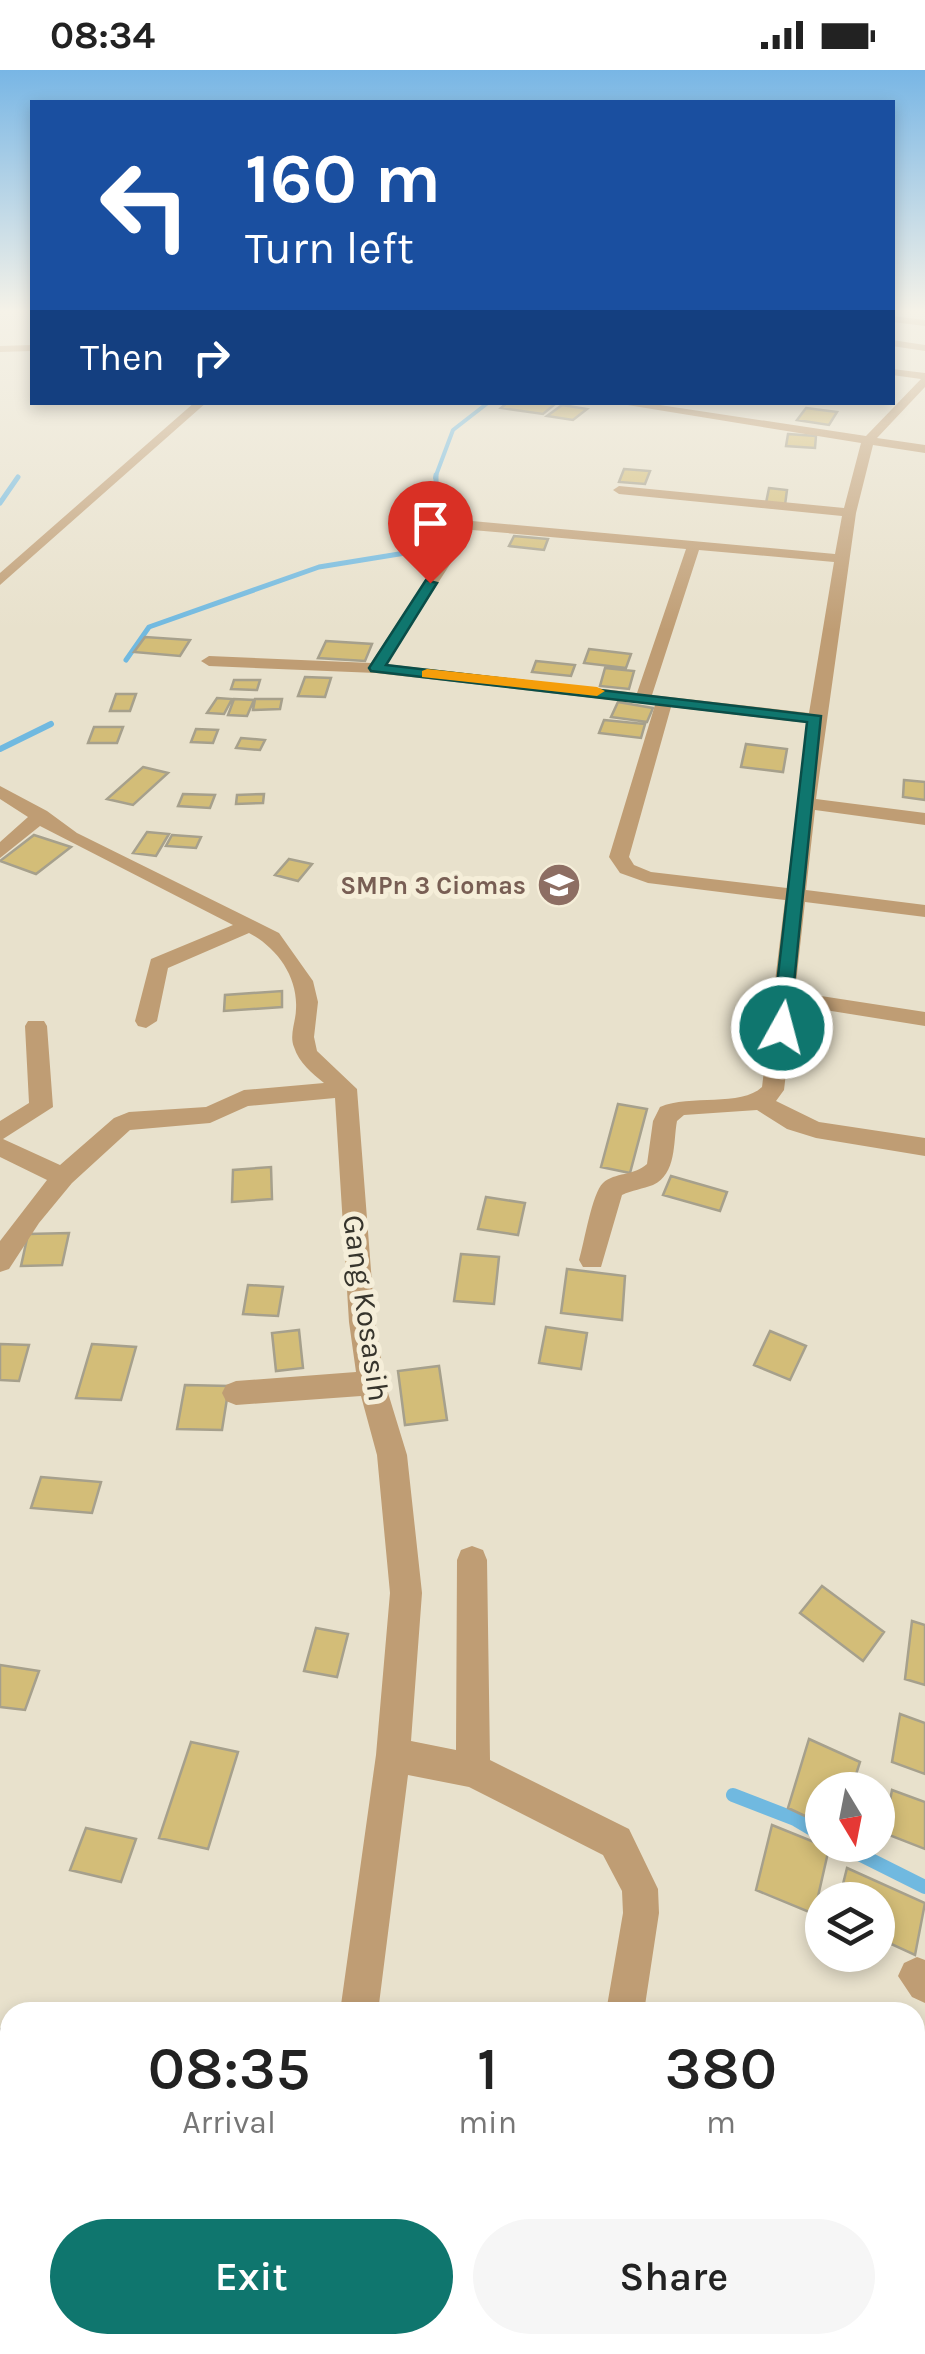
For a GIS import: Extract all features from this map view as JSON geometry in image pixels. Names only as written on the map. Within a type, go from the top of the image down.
[{"type":"street","points":[[0,581],[186,417]]},
{"type":"street","points":[[722,417],[925,449]]},
{"type":"street","points":[[592,1260],[610,1190],[620,1183],[649,1177],[660,1162],[663,1122],[668,1113],[688,1106],[760,1101],[773,1090],[816,719],[849,513],[868,441],[894,417]]},
{"type":"street","points":[[619,490],[849,513]]},
{"type":"street","points":[[376,668],[469,526],[486,524],[842,559]]},
{"type":"street","points":[[644,696],[694,545]]},
{"type":"street","points":[[208,661],[376,668],[644,696],[816,719]]},
{"type":"street","points":[[665,699],[619,857],[622,865],[648,877],[925,912]]},
{"type":"street","points":[[0,791],[81,843],[251,924],[286,950],[307,1001],[303,1036],[307,1055],[346,1089]]},
{"type":"street","points":[[805,803],[925,819]]},
{"type":"street","points":[[0,852],[40,816]]},
{"type":"street","points":[[146,1021],[158,964],[251,924]]},
{"type":"street","points":[[786,997],[925,1019]]},
{"type":"street","points":[[0,1132],[42,1107],[36,1026]]},
{"type":"street","points":[[0,1262],[30,1216],[63,1177],[122,1124],[137,1118],[210,1116],[244,1098],[346,1089]]},
{"type":"street","name":"Gang Kosasih","points":[[346,1089],[351,1198],[370,1383],[392,1455],[406,1593],[393,1755],[360,2002]]},
{"type":"street","points":[[760,1101],[778,1117],[805,1126],[925,1147]]},
{"type":"street","points":[[0,1147],[63,1177]]},
{"type":"street","points":[[236,1393],[370,1383]]},
{"type":"street","points":[[472,1560],[473,1770]]},
{"type":"street","points":[[393,1755],[473,1770],[616,1842],[640,1888],[641,1913],[627,2002]]},
{"type":"building","points":[[800,417],[834,417],[829,425],[797,420]]},
{"type":"building","points":[[788,434],[816,436],[815,448],[786,446]]},
{"type":"building","points":[[624,469],[650,471],[645,484],[619,482]]},
{"type":"building","points":[[769,488],[787,490],[785,505],[766,503]]},
{"type":"building","points":[[514,536],[548,539],[544,550],[509,546]]},
{"type":"building","points":[[145,637],[190,640],[180,656],[134,652]]},
{"type":"building","points":[[326,641],[372,644],[365,661],[318,658]]},
{"type":"building","points":[[589,649],[631,654],[626,668],[584,663]]},
{"type":"building","points":[[536,661],[575,665],[571,676],[532,672]]},
{"type":"building","points":[[605,668],[634,671],[629,689],[600,686]]},
{"type":"building","points":[[305,677],[331,678],[325,697],[298,696]]},
{"type":"building","points":[[234,680],[260,680],[257,690],[231,689]]},
{"type":"building","points":[[116,694],[136,694],[130,711],[110,711]]},
{"type":"building","points":[[217,698],[232,699],[224,714],[207,713]]},
{"type":"building","points":[[234,699],[254,700],[247,716],[228,715]]},
{"type":"building","points":[[255,699],[282,699],[280,709],[253,710]]},
{"type":"building","points":[[618,702],[653,708],[647,722],[611,717]]},
{"type":"building","points":[[604,720],[645,724],[641,738],[599,733]]},
{"type":"building","points":[[94,727],[123,727],[117,743],[88,743]]},
{"type":"building","points":[[196,729],[218,730],[213,743],[191,742]]},
{"type":"building","points":[[241,738],[265,740],[260,750],[236,748]]},
{"type":"building","points":[[746,744],[787,749],[783,772],[741,767]]},
{"type":"building","points":[[143,767],[168,773],[133,805],[107,799]]},
{"type":"building","points":[[904,780],[925,782],[925,800],[903,797]]},
{"type":"building","points":[[183,794],[215,795],[210,808],[178,806]]},
{"type":"building","points":[[264,794],[263,803],[236,804],[237,795]]},
{"type":"building","points":[[147,832],[169,834],[156,856],[133,853]]},
{"type":"building","points":[[34,835],[71,847],[36,874],[0,861]]},
{"type":"building","points":[[172,835],[201,837],[196,848],[166,846]]},
{"type":"building","points":[[289,859],[312,864],[298,881],[275,875]]},
{"type":"building","points":[[282,991],[282,1007],[224,1011],[225,995]]},
{"type":"building","points":[[618,1104],[647,1109],[630,1173],[601,1167]]},
{"type":"building","points":[[271,1167],[272,1199],[232,1202],[233,1170]]},
{"type":"building","points":[[671,1176],[727,1192],[720,1211],[663,1195]]},
{"type":"building","points":[[486,1197],[525,1203],[518,1235],[478,1229]]},
{"type":"building","points":[[69,1233],[62,1265],[21,1266],[28,1234]]},
{"type":"building","points":[[461,1254],[499,1257],[494,1304],[454,1301]]},
{"type":"building","points":[[567,1269],[625,1276],[622,1320],[561,1313]]},
{"type":"building","points":[[248,1285],[283,1287],[278,1316],[243,1314]]},
{"type":"building","points":[[546,1327],[587,1333],[581,1369],[539,1363]]},
{"type":"building","points":[[299,1330],[303,1368],[276,1371],[272,1333]]},
{"type":"building","points":[[770,1331],[806,1346],[790,1380],[754,1365]]},
{"type":"building","points":[[0,1344],[29,1345],[19,1381],[0,1380]]},
{"type":"building","points":[[92,1344],[136,1347],[121,1400],[76,1398]]},
{"type":"building","points":[[439,1366],[447,1420],[405,1425],[398,1371]]},
{"type":"building","points":[[185,1385],[229,1386],[222,1430],[177,1429]]},
{"type":"building","points":[[41,1477],[101,1482],[92,1513],[31,1508]]},
{"type":"building","points":[[822,1586],[884,1632],[863,1661],[800,1613]]},
{"type":"building","points":[[912,1621],[925,1625],[925,1685],[905,1679]]},
{"type":"building","points":[[316,1628],[348,1634],[337,1677],[304,1671]]},
{"type":"building","points":[[0,1665],[39,1671],[25,1710],[0,1707]]},
{"type":"building","points":[[900,1714],[925,1723],[925,1774],[892,1762]]},
{"type":"building","points":[[809,1739],[860,1762],[857,1772],[805,1772],[805,1816],[788,1808]]},
{"type":"building","points":[[191,1742],[238,1752],[208,1849],[159,1838]]},
{"type":"building","points":[[895,1791],[925,1802],[925,1849],[895,1837]]},
{"type":"building","points":[[772,1825],[805,1838],[805,1862],[826,1862],[821,1882],[805,1882],[805,1910],[756,1890]]},
{"type":"building","points":[[86,1828],[136,1839],[121,1882],[70,1870]]},
{"type":"building","points":[[847,1868],[878,1882],[844,1882]]},
{"type":"building","points":[[895,1890],[925,1903],[915,1955],[895,1946]]},
{"type":"waterway","points":[[436,475],[453,430],[470,417]]},
{"type":"waterway","points":[[126,660],[149,627],[319,567],[436,548],[436,475]]},
{"type":"waterway","points":[[0,503],[18,477]]},
{"type":"waterway","points":[[0,749],[51,724]]},
{"type":"waterway","points":[[733,1795],[805,1825]]},
{"type":"waterway","points":[[875,1862],[925,1887]]},
{"type":"slow traffic","points":[[427,674],[597,691]]},
{"type":"place","name":"SMPn 3 Ciomas","points":[[559,885]]},
{"type":"route","points":[[430,583],[376,668],[644,696],[816,719],[782,1028]]}]
